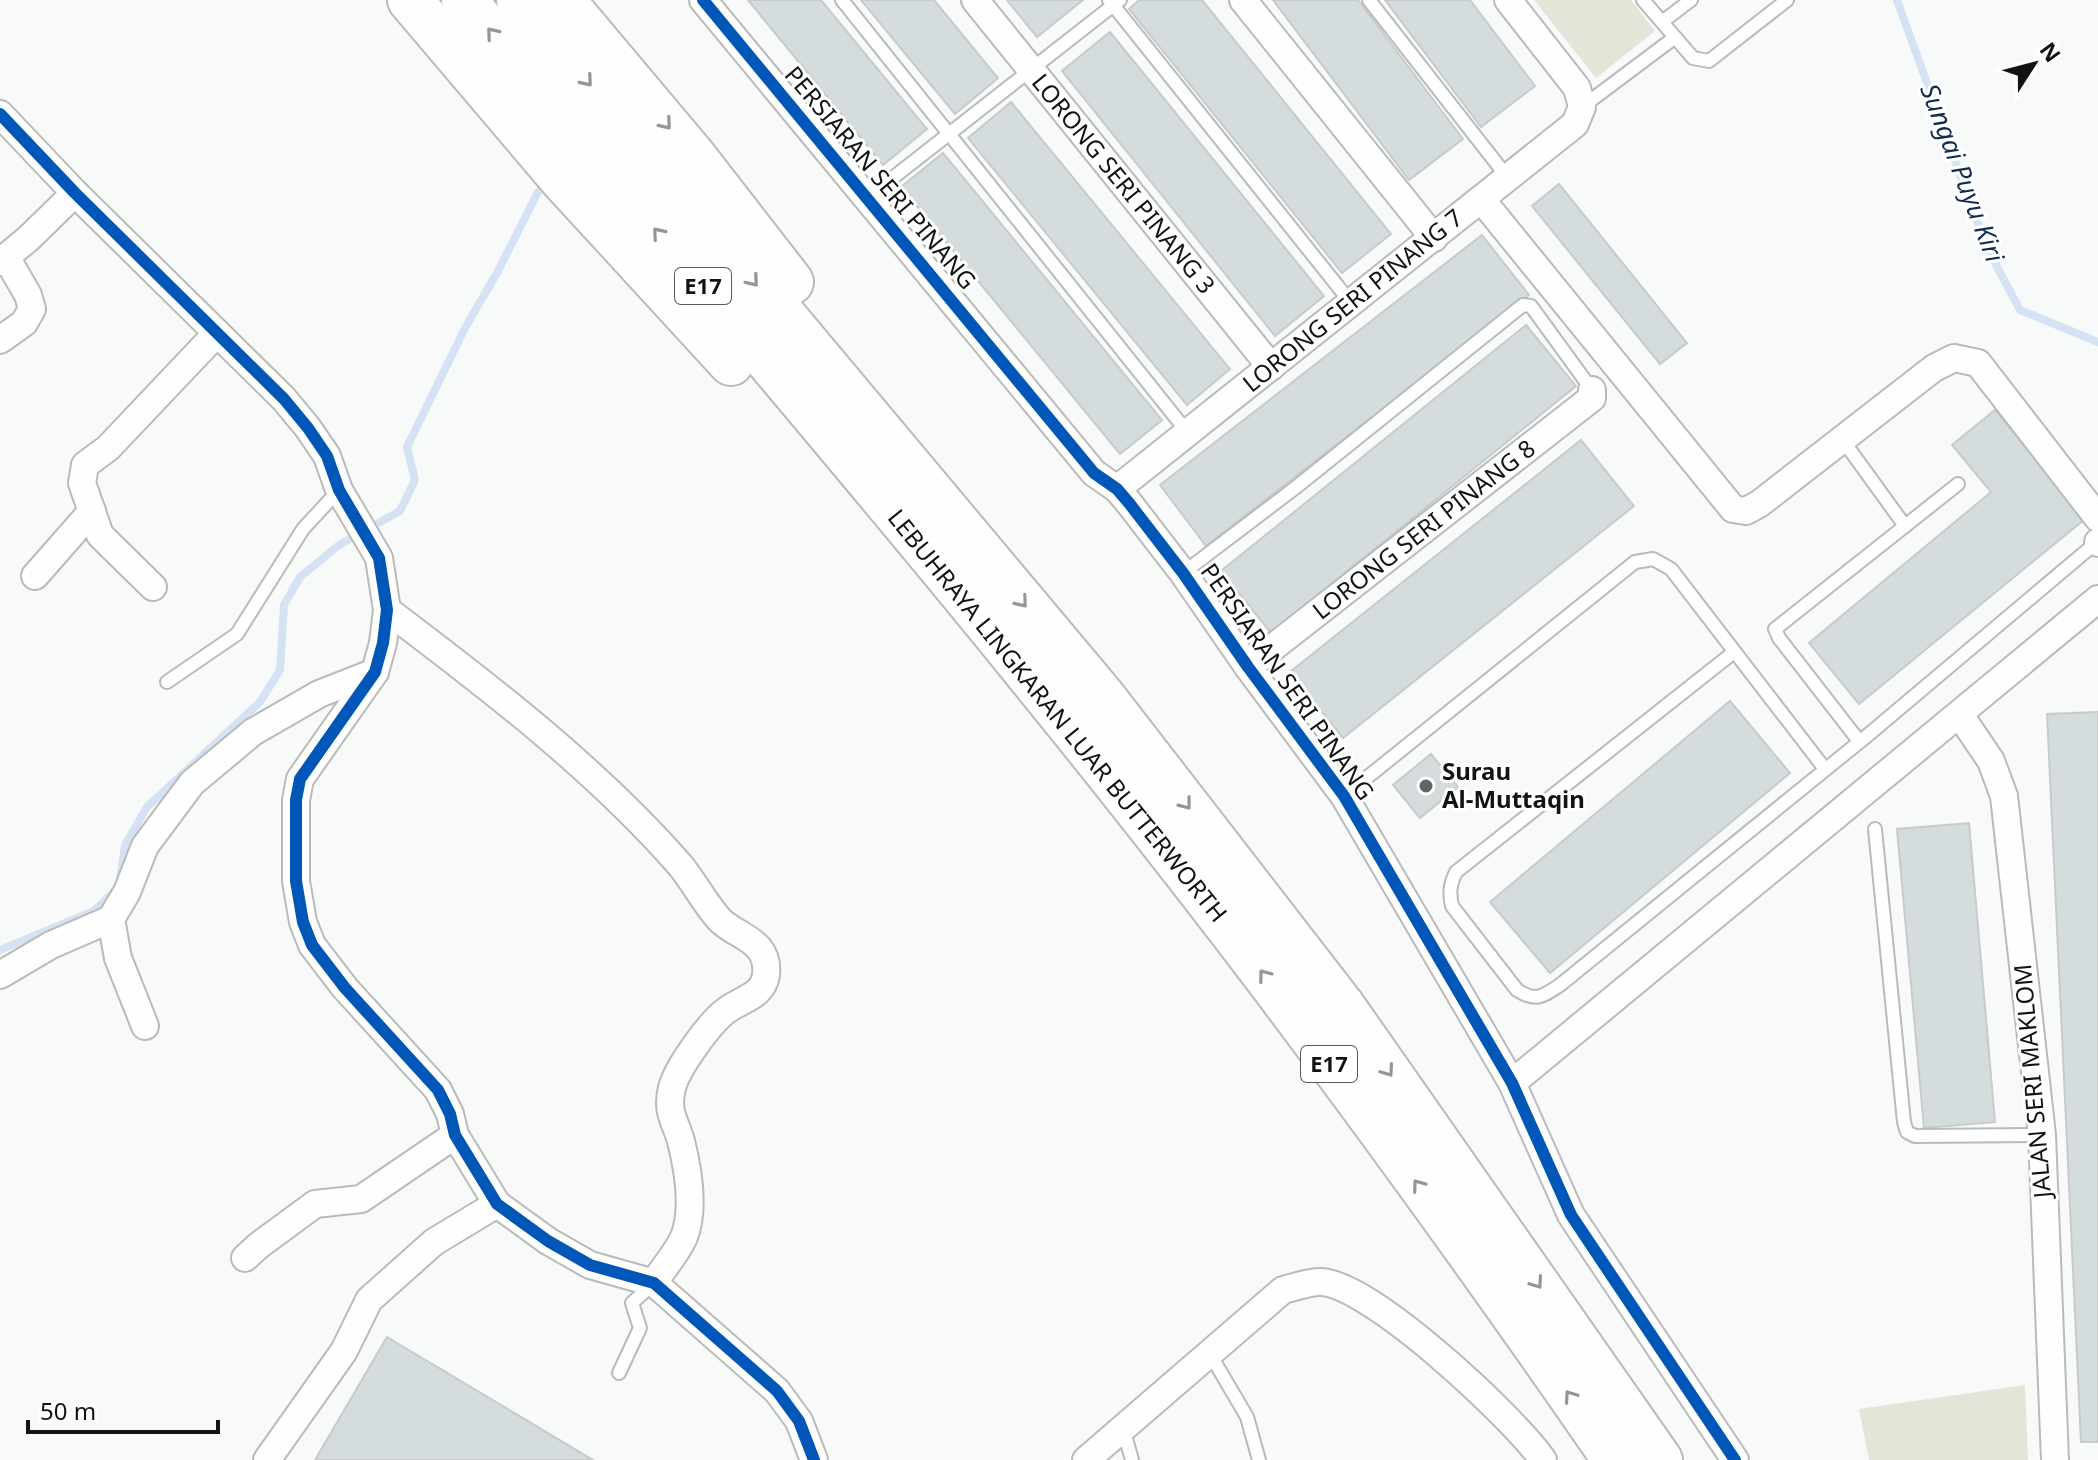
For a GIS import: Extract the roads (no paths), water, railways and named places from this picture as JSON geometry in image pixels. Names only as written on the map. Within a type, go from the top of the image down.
[{"type":"highway","points":[[410,0],[562,179],[844,486],[957,557]]},
{"type":"highway","name":"LEBUHRAYA LINGKARAN LUAR BUTTERWORTH","points":[[464,0],[957,557],[1103,697],[1343,1007],[1660,1460]]},
{"type":"highway","name":"LEBUHRAYA LINGKARAN LUAR BUTTERWORTH","points":[[519,0],[957,557],[1030,678],[1264,974],[1536,1346],[1615,1460]]},
{"type":"highway","points":[[562,0],[694,157],[899,419],[957,557]]},
{"type":"street","name":"PERSIARAN SERI PINANG","points":[[703,0],[1094,473],[1117,489],[1183,573],[1344,796],[1512,1083],[1571,1215],[1735,1460]]},
{"type":"street","name":"LORONG SERI PINANG 3","points":[[975,0],[1271,367]]},
{"type":"street","points":[[1243,0],[1434,238]]},
{"type":"street","points":[[1508,0],[1577,88],[1582,107]]},
{"type":"street","name":"LORONG SERI PINANG 7","points":[[1117,489],[1575,124],[1582,107]]},
{"type":"street","points":[[0,114],[75,193],[284,399],[327,456],[342,496],[379,558],[387,610],[375,672],[300,779],[296,800],[296,881],[303,922],[312,945],[345,988],[438,1090],[450,1114],[455,1135],[497,1204],[548,1241],[590,1265],[654,1283],[777,1391],[799,1421],[814,1460]]},
{"type":"street","points":[[0,340],[24,323],[32,309],[28,295],[3,260],[75,193]]},
{"type":"street","points":[[1481,199],[1733,509],[1746,511],[1759,504],[1934,368],[1954,358],[1978,363],[2098,518]]},
{"type":"street","points":[[153,587],[100,535],[82,483],[85,465],[108,448],[217,333]]},
{"type":"street","name":"LORONG SERI PINANG 8","points":[[1248,667],[1592,398],[1592,390]]},
{"type":"street","points":[[35,576],[92,511]]},
{"type":"street","points":[[1512,1083],[2098,599]]},
{"type":"street","points":[[387,610],[471,673],[559,747],[652,835],[682,867],[724,925],[746,935],[767,963],[766,980],[756,994],[726,1010],[701,1036],[672,1086],[670,1115],[680,1139],[690,1202],[684,1236],[654,1283]]},
{"type":"street","points":[[0,975],[51,945],[111,919],[127,892],[145,846],[192,783],[253,732],[319,694],[375,672]]},
{"type":"street","name":"JALAN SERI MAKLOM","points":[[1960,715],[1991,761],[2004,796],[2042,1135],[2055,1460]]},
{"type":"street","points":[[111,919],[118,958],[145,1026]]},
{"type":"street","points":[[245,1258],[315,1204],[361,1199],[455,1135]]},
{"type":"street","points":[[267,1460],[344,1351],[369,1300],[434,1242],[497,1204]]},
{"type":"street","points":[[1086,1460],[1283,1290],[1321,1282],[1353,1291],[1431,1348],[1530,1441],[1543,1460]]},
{"type":"lane","points":[[842,0],[1188,433]]},
{"type":"lane","points":[[1369,0],[1508,178]]},
{"type":"lane","points":[[1643,0],[1693,58],[1709,61],[1787,0]]},
{"type":"lane","points":[[1662,22],[1691,0]]},
{"type":"lane","points":[[867,198],[1114,2],[1352,304]]},
{"type":"lane","points":[[1582,107],[1674,38]]},
{"type":"lane","points":[[1183,573],[1295,488],[1523,305],[1531,306],[1592,390]]},
{"type":"lane","points":[[1842,439],[1905,526]]},
{"type":"lane","points":[[1859,741],[1775,629],[1958,484]]},
{"type":"lane","points":[[167,682],[237,634],[303,529],[342,496]]},
{"type":"lane","points":[[1734,652],[1456,872],[1451,882],[1452,906],[1517,990],[1530,997],[1545,996],[2098,542]]},
{"type":"lane","points":[[1344,796],[1635,562],[1653,559],[1671,569],[1825,769]]},
{"type":"lane","points":[[1875,829],[1907,1132],[1915,1136],[2042,1135]]},
{"type":"lane","points":[[619,1373],[640,1328],[632,1303],[654,1283]]},
{"type":"lane","points":[[1210,1354],[1247,1417],[1259,1460]]},
{"type":"lane","points":[[1123,1428],[1132,1460]]},
{"type":"waterway","name":"Sungai Puyu Kiri","points":[[1897,0],[1985,244],[2020,310],[2098,342]]},
{"type":"waterway","points":[[0,950],[94,911],[119,887],[125,845],[147,807],[260,702],[280,670],[284,605],[300,577],[339,545],[400,511],[415,480],[407,447],[465,328],[538,192]]},
{"type":"place","name":"Surau Al-Muttaqin","points":[[1426,786]]}]
